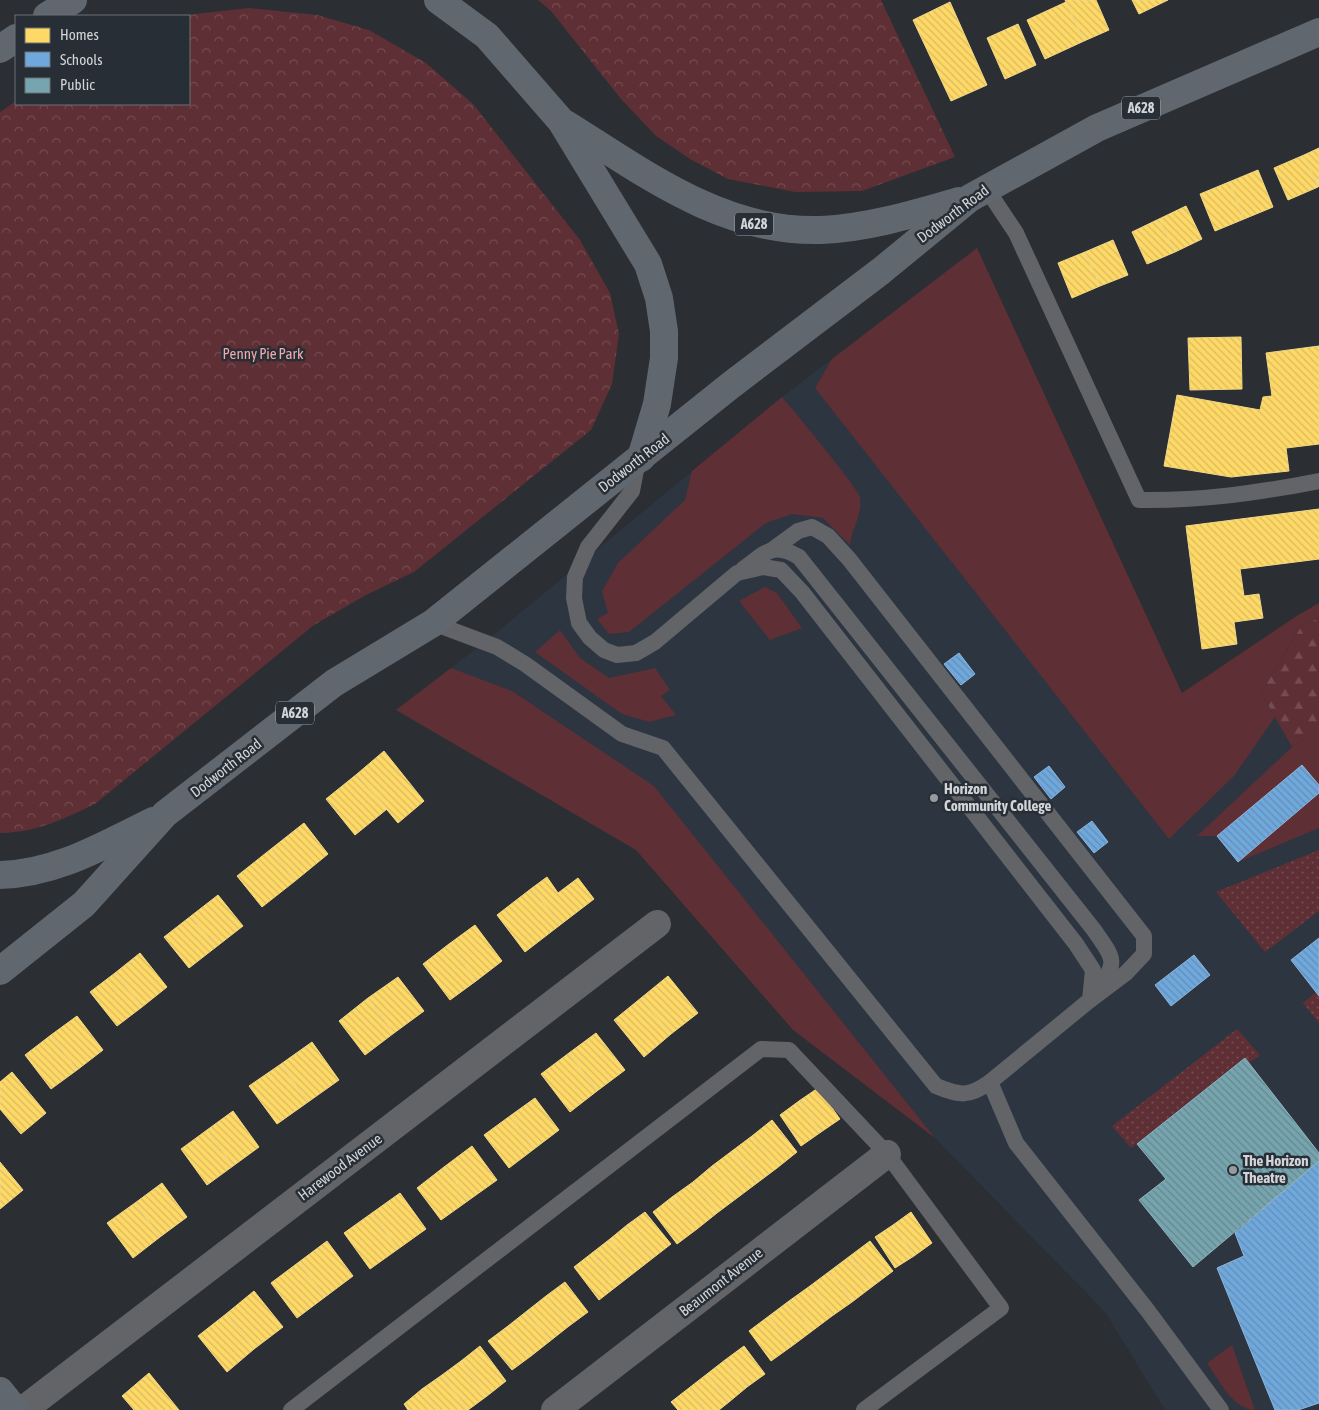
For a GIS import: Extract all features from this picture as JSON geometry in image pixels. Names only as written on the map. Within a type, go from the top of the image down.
[{"type":"highway","points":[[49,15],[73,0]]},
{"type":"highway","name":"A628","points":[[438,0],[487,36],[561,121],[648,264],[659,298],[664,358],[657,404],[639,459]]},
{"type":"highway","name":"Dodworth Road","points":[[0,972],[84,904],[166,814],[334,684],[433,623],[731,385],[881,272],[978,193],[1097,128],[1319,32]]},
{"type":"highway","points":[[0,49],[15,39]]},
{"type":"highway","name":"A628","points":[[561,121],[667,186],[718,213],[758,225],[822,230],[859,226],[899,218],[978,193]]},
{"type":"highway","name":"A628","points":[[0,876],[18,875],[64,864],[166,814]]},
{"type":"highway","points":[[0,1391],[15,1410]]},
{"type":"street","name":"Harewood Avenue","points":[[22,1410],[657,924]]},
{"type":"street","name":"Beaumont Avenue","points":[[555,1410],[888,1154]]},
{"type":"lane","points":[[978,193],[1016,233],[1138,500],[1189,500],[1270,491],[1319,481]]},
{"type":"lane","points":[[433,623],[496,646],[525,664],[622,734],[663,748],[936,1086],[956,1094],[976,1092],[1126,973],[1144,954],[1144,936],[828,536],[812,527],[798,531],[738,573],[655,642],[636,653],[617,656],[604,650],[590,638],[579,623],[574,598],[575,577],[588,547],[632,491],[639,459]]},
{"type":"lane","points":[[772,550],[786,549],[799,557],[1094,930],[1112,956],[1111,972],[1090,1000]]},
{"type":"lane","points":[[738,573],[763,568],[781,570],[802,592],[1076,944],[1093,970],[1090,1000]]},
{"type":"lane","points":[[291,1410],[762,1049],[789,1050],[888,1154],[1001,1308],[864,1410]]},
{"type":"lane","points":[[990,1082],[1016,1143],[1148,1311],[1221,1410]]},
{"type":"shaded area","name":"Horizon Community College","points":[[977,248],[1206,747],[1319,618],[1319,1410],[1165,1410],[1105,1312],[935,1138],[793,1030],[636,850],[396,710],[486,641],[782,397]]},
{"type":"green space","points":[[538,0],[881,0],[955,157],[862,191],[795,192],[728,179],[690,159],[656,136],[621,99],[551,11]]},
{"type":"green space","name":"Penny Pie Park","points":[[248,8],[317,15],[369,30],[426,63],[473,104],[580,240],[610,293],[619,334],[612,384],[591,430],[414,572],[366,595],[314,625],[95,804],[61,820],[37,828],[0,833],[0,112],[15,102],[15,105],[190,105],[190,15],[186,15]]},
{"type":"green space","points":[[977,248],[1182,693],[1319,603],[1319,618],[1301,627],[1261,692],[1275,717],[1234,776],[1169,839],[815,388],[832,359]]},
{"type":"green space","points":[[782,397],[838,465],[860,497],[859,515],[850,545],[823,518],[792,514],[766,523],[629,632],[609,634],[597,619],[608,613],[602,591],[618,563],[685,500],[692,471]]},
{"type":"green space","points":[[765,587],[777,593],[802,628],[770,640],[739,601]]},
{"type":"green space","points":[[1319,618],[1319,729],[1292,747],[1261,692],[1301,627]]},
{"type":"green space","points":[[560,630],[580,658],[609,678],[655,668],[670,690],[661,696],[676,715],[649,722],[622,714],[535,652]]},
{"type":"green space","points":[[451,668],[512,691],[654,786],[935,1138],[793,1030],[636,850],[396,710]]},
{"type":"green space","points":[[1319,729],[1319,828],[1238,862],[1217,836],[1197,836],[1292,747]]},
{"type":"green space","points":[[1319,850],[1319,911],[1265,952],[1216,892]]},
{"type":"green space","points":[[1316,992],[1319,996],[1319,1023],[1303,1003]]},
{"type":"green space","points":[[1237,1029],[1260,1055],[1249,1063],[1244,1058],[1131,1148],[1112,1126]]},
{"type":"green space","points":[[1232,1345],[1255,1410],[1247,1409],[1233,1400],[1207,1363]]},
{"type":"building: Homes","points":[[1065,0],[1096,0],[1109,30],[1084,41]]},
{"type":"building: Homes","points":[[1132,0],[1168,0],[1139,14]]},
{"type":"building: Homes","points":[[950,2],[987,85],[951,101],[913,20]]},
{"type":"building: Homes","points":[[1066,2],[1084,41],[1045,59],[1027,20]]},
{"type":"building: Homes","points":[[1018,24],[1036,65],[1005,79],[987,38]]},
{"type":"building: Homes","points":[[1319,148],[1319,186],[1318,187],[1304,155]]},
{"type":"building: Homes","points":[[1304,155],[1318,187],[1288,200],[1274,168]]},
{"type":"building: Homes","points":[[1258,170],[1273,207],[1244,219],[1229,182]]},
{"type":"building: Homes","points":[[1229,182],[1244,219],[1215,231],[1200,194]]},
{"type":"building: Homes","points":[[1186,206],[1202,239],[1175,252],[1159,219]]},
{"type":"building: Homes","points":[[1159,219],[1175,252],[1147,264],[1132,232]]},
{"type":"building: Homes","points":[[1113,240],[1128,275],[1100,286],[1085,252]]},
{"type":"building: Homes","points":[[1085,252],[1100,286],[1072,298],[1058,263]]},
{"type":"building: Homes","points":[[1241,337],[1242,389],[1190,390],[1188,338]]},
{"type":"building: Homes","points":[[1319,346],[1319,444],[1286,448],[1289,471],[1231,477],[1164,466],[1177,395],[1260,410],[1263,397],[1272,396],[1266,353]]},
{"type":"building: Homes","points":[[1319,509],[1319,559],[1240,569],[1244,596],[1259,594],[1263,618],[1234,622],[1237,644],[1202,649],[1186,526]]},
{"type":"building: Homes","points":[[384,751],[424,801],[398,823],[357,774]]},
{"type":"building: Homes","points":[[357,774],[387,809],[355,835],[326,799]]},
{"type":"building: Homes","points":[[304,823],[328,854],[295,881],[271,849]]},
{"type":"building: Homes","points":[[271,849],[295,881],[262,907],[237,876]]},
{"type":"building: Homes","points":[[547,877],[558,893],[578,878],[594,899],[560,925],[532,888]]},
{"type":"building: Homes","points":[[532,888],[560,925],[525,952],[497,915]]},
{"type":"building: Homes","points":[[218,895],[243,926],[216,947],[191,916]]},
{"type":"building: Homes","points":[[191,916],[216,947],[189,968],[164,937]]},
{"type":"building: Homes","points":[[475,925],[502,961],[476,981],[449,944]]},
{"type":"building: Homes","points":[[449,944],[476,981],[450,1000],[423,964]]},
{"type":"building: Homes","points":[[140,953],[167,987],[142,1007],[115,973]]},
{"type":"building: Homes","points":[[115,973],[142,1007],[117,1026],[90,992]]},
{"type":"building: Homes","points":[[668,976],[698,1013],[671,1034],[641,998]]},
{"type":"building: Homes","points":[[398,977],[424,1011],[394,1033],[368,998]]},
{"type":"building: Homes","points":[[368,998],[394,1033],[365,1055],[339,1021]]},
{"type":"building: Homes","points":[[641,998],[671,1034],[644,1057],[614,1020]]},
{"type":"building: Homes","points":[[77,1016],[103,1050],[77,1070],[51,1035]]},
{"type":"building: Homes","points":[[596,1033],[625,1070],[597,1091],[569,1053]]},
{"type":"building: Homes","points":[[51,1035],[77,1070],[51,1089],[25,1055]]},
{"type":"building: Homes","points":[[312,1042],[339,1080],[308,1102],[281,1064]]},
{"type":"building: Homes","points":[[569,1053],[597,1091],[570,1112],[541,1074]]},
{"type":"building: Homes","points":[[281,1064],[308,1102],[277,1124],[249,1086]]},
{"type":"building: Homes","points":[[12,1072],[46,1113],[21,1134],[0,1109],[0,1082]]},
{"type":"building: Homes","points":[[818,1088],[840,1119],[821,1132],[799,1101]]},
{"type":"building: Homes","points":[[535,1098],[559,1130],[534,1149],[510,1116]]},
{"type":"building: Homes","points":[[799,1101],[821,1132],[801,1146],[780,1115]]},
{"type":"building: Homes","points":[[233,1111],[259,1147],[233,1166],[207,1130]]},
{"type":"building: Homes","points":[[510,1116],[534,1149],[509,1168],[484,1135]]},
{"type":"building: Homes","points":[[772,1120],[797,1152],[777,1168],[752,1136]]},
{"type":"building: Homes","points":[[207,1130],[233,1166],[207,1185],[181,1149]]},
{"type":"building: Homes","points":[[752,1136],[777,1168],[757,1183],[732,1151]]},
{"type":"building: Homes","points":[[472,1146],[497,1180],[469,1200],[444,1167]]},
{"type":"building: Homes","points":[[732,1151],[757,1183],[737,1198],[712,1166]]},
{"type":"building: Homes","points":[[0,1162],[23,1190],[0,1209]]},
{"type":"building: Homes","points":[[712,1166],[737,1198],[717,1213],[693,1182]]},
{"type":"building: Homes","points":[[444,1167],[469,1200],[441,1220],[417,1188]]},
{"type":"building: Homes","points":[[693,1182],[717,1213],[697,1229],[672,1197]]},
{"type":"building: Homes","points":[[162,1183],[187,1217],[160,1237],[135,1203]]},
{"type":"building: Homes","points":[[400,1193],[426,1229],[398,1249],[372,1213]]},
{"type":"building: Homes","points":[[672,1197],[697,1229],[677,1244],[653,1212]]},
{"type":"building: Homes","points":[[135,1203],[160,1237],[133,1258],[107,1223]]},
{"type":"building: Homes","points":[[645,1212],[671,1244],[653,1258],[627,1225]]},
{"type":"building: Homes","points":[[911,1212],[932,1243],[914,1256],[893,1225]]},
{"type":"building: Homes","points":[[372,1213],[398,1249],[370,1269],[344,1233]]},
{"type":"building: Homes","points":[[627,1225],[653,1258],[635,1272],[610,1239]]},
{"type":"building: Homes","points":[[893,1225],[914,1256],[895,1268],[875,1237]]},
{"type":"building: Homes","points":[[610,1239],[635,1272],[617,1286],[592,1253]]},
{"type":"building: Homes","points":[[327,1241],[353,1276],[325,1297],[299,1262]]},
{"type":"building: Homes","points":[[870,1241],[893,1271],[873,1286],[850,1256]]},
{"type":"building: Homes","points":[[592,1253],[617,1286],[599,1300],[574,1267]]},
{"type":"building: Homes","points":[[850,1256],[873,1286],[852,1302],[830,1271]]},
{"type":"building: Homes","points":[[299,1262],[325,1297],[297,1318],[271,1283]]},
{"type":"building: Homes","points":[[830,1271],[852,1302],[832,1316],[810,1286]]},
{"type":"building: Homes","points":[[565,1282],[588,1312],[569,1326],[546,1296]]},
{"type":"building: Homes","points":[[810,1286],[832,1316],[812,1331],[789,1301]]},
{"type":"building: Homes","points":[[254,1291],[283,1327],[254,1349],[226,1314]]},
{"type":"building: Homes","points":[[546,1296],[569,1326],[550,1341],[527,1311]]},
{"type":"building: Homes","points":[[789,1301],[812,1331],[792,1346],[769,1316]]},
{"type":"building: Homes","points":[[527,1311],[550,1341],[531,1356],[508,1326]]},
{"type":"building: Homes","points":[[226,1314],[254,1349],[227,1372],[198,1336]]},
{"type":"building: Homes","points":[[769,1316],[792,1346],[771,1361],[749,1331]]},
{"type":"building: Homes","points":[[508,1326],[531,1356],[512,1370],[488,1341]]},
{"type":"building: Homes","points":[[480,1346],[506,1381],[487,1396],[461,1361]]},
{"type":"building: Homes","points":[[744,1346],[765,1374],[747,1387],[725,1360]]},
{"type":"building: Homes","points":[[725,1360],[747,1387],[729,1402],[707,1374]]},
{"type":"building: Homes","points":[[461,1361],[487,1396],[468,1410],[442,1375]]},
{"type":"building: Homes","points":[[149,1373],[179,1410],[134,1410],[122,1396]]},
{"type":"building: Homes","points":[[707,1374],[729,1402],[719,1410],[706,1410],[689,1388]]},
{"type":"building: Homes","points":[[442,1375],[468,1410],[438,1410],[422,1389]]},
{"type":"building: Homes","points":[[689,1388],[706,1410],[678,1410],[671,1402]]},
{"type":"building: Homes","points":[[422,1389],[438,1410],[408,1410],[404,1404]]},
{"type":"building: Schools","points":[[959,653],[975,674],[961,685],[944,664]]},
{"type":"building: Schools","points":[[1302,765],[1319,785],[1319,793],[1238,862],[1217,836]]},
{"type":"building: Schools","points":[[1049,766],[1065,787],[1051,799],[1034,777]]},
{"type":"building: Schools","points":[[1092,821],[1108,842],[1094,853],[1077,832]]},
{"type":"building: Schools","points":[[1319,938],[1319,996],[1291,960]]},
{"type":"building: Schools","points":[[1194,955],[1210,975],[1171,1006],[1155,985]]},
{"type":"building: Schools","points":[[1319,1161],[1319,1403],[1298,1410],[1275,1410],[1217,1268],[1244,1256],[1235,1233]]},
{"type":"building: Public","name":"The Horizon Theatre","points":[[1245,1058],[1319,1153],[1319,1161],[1193,1267],[1139,1200],[1166,1179],[1137,1144]]},
{"type":"place","name":"Horizon Community College","points":[[934,798]]},
{"type":"place","name":"The Horizon Theatre","points":[[1233,1170]]}]
